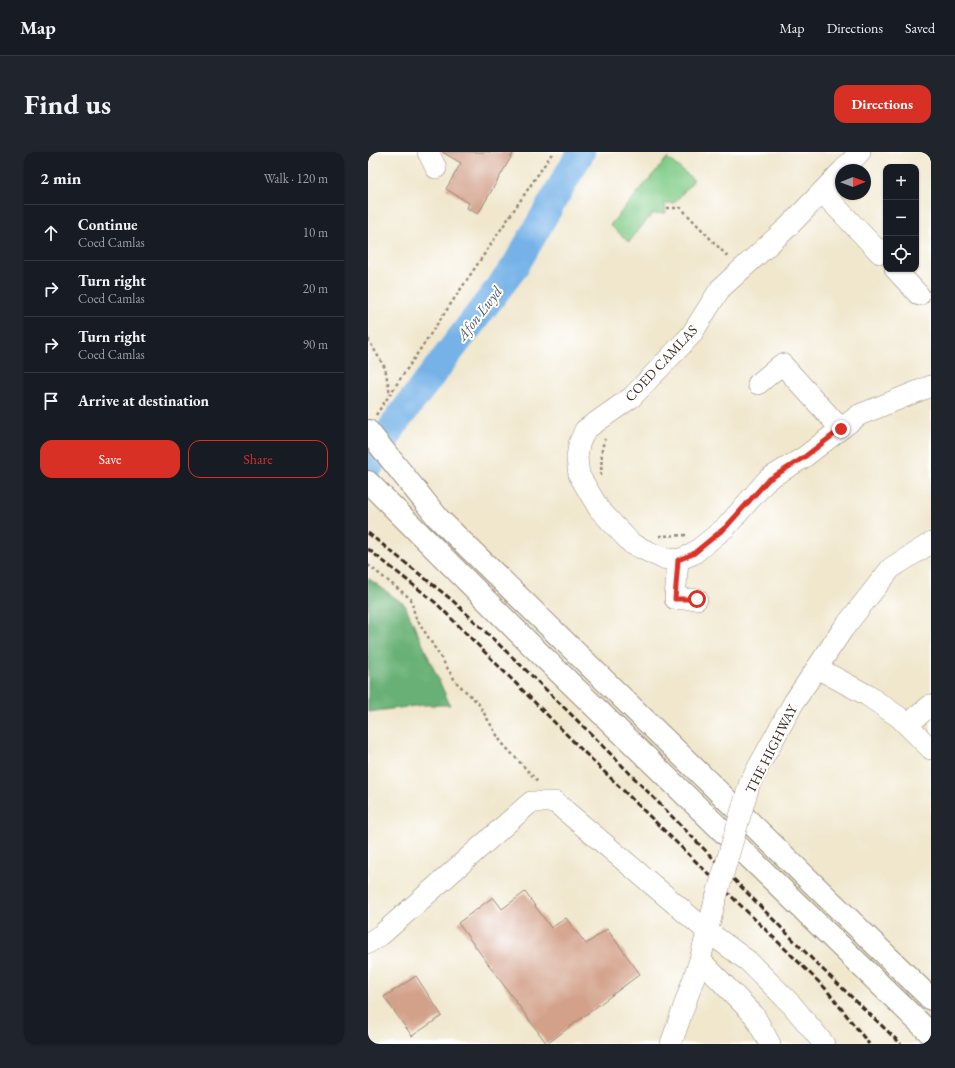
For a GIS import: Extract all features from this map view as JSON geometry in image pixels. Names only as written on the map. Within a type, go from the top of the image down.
[{"type":"highway","points":[[370,426],[403,477],[438,518],[481,562],[931,999]]},
{"type":"highway","points":[[375,489],[534,648],[931,1034]]},
{"type":"street","points":[[849,164],[860,152]]},
{"type":"street","name":"COED CAMLAS","points":[[678,560],[662,558],[632,544],[599,508],[580,475],[577,458],[579,444],[585,430],[632,397],[691,335],[720,289],[788,227],[835,178]]},
{"type":"street","points":[[822,192],[883,253]]},
{"type":"street","points":[[898,272],[919,295]]},
{"type":"street","points":[[758,384],[782,364],[841,429]]},
{"type":"street","points":[[697,599],[675,599],[678,560],[693,554],[726,527],[768,480],[803,458],[859,415],[931,386]]},
{"type":"street","name":"THE HIGHWAY","points":[[671,1044],[700,960],[750,782],[794,702],[843,629],[891,568],[931,543]]},
{"type":"street","points":[[817,668],[867,695],[907,725],[931,749]]},
{"type":"street","points":[[907,725],[931,705]]},
{"type":"street","points":[[368,943],[381,935],[531,802],[555,802],[707,931],[748,961],[792,1005],[824,1044]]},
{"type":"street","points":[[700,960],[754,1015],[770,1044]]},
{"type":"path","points":[[370,426],[553,152]]},
{"type":"path","points":[[667,208],[681,208],[741,270]]},
{"type":"path","points":[[368,340],[385,368],[390,395]]},
{"type":"path","points":[[601,480],[602,448],[614,410]]},
{"type":"path","points":[[656,536],[679,536],[694,533]]},
{"type":"path","points":[[368,566],[411,600],[415,616],[456,682],[478,703],[501,742],[555,802]]},
{"type":"green space","points":[[667,158],[694,180],[674,203],[665,203],[666,213],[652,214],[629,242],[610,225]]},
{"type":"green space","points":[[368,578],[405,605],[450,705],[423,705],[368,712]]},
{"type":"building","points":[[442,152],[514,152],[478,214],[467,208],[469,203],[446,189],[461,163]]},
{"type":"building","points":[[525,892],[551,928],[566,918],[586,944],[607,929],[640,974],[547,1044],[458,923],[493,897],[502,909]]},
{"type":"building","points":[[416,976],[442,1016],[412,1036],[384,997]]},
{"type":"waterway","name":"Afon Lwyd","points":[[368,468],[395,423],[514,268],[581,152]]},
{"type":"railway","points":[[368,533],[452,600],[528,672],[818,965],[901,1044]]},
{"type":"railway","points":[[368,549],[436,603],[582,750],[825,988],[869,1044]]},
{"type":"route","points":[[697,599],[675,599],[678,560],[693,554],[726,527],[768,480],[803,458],[841,429]]}]
